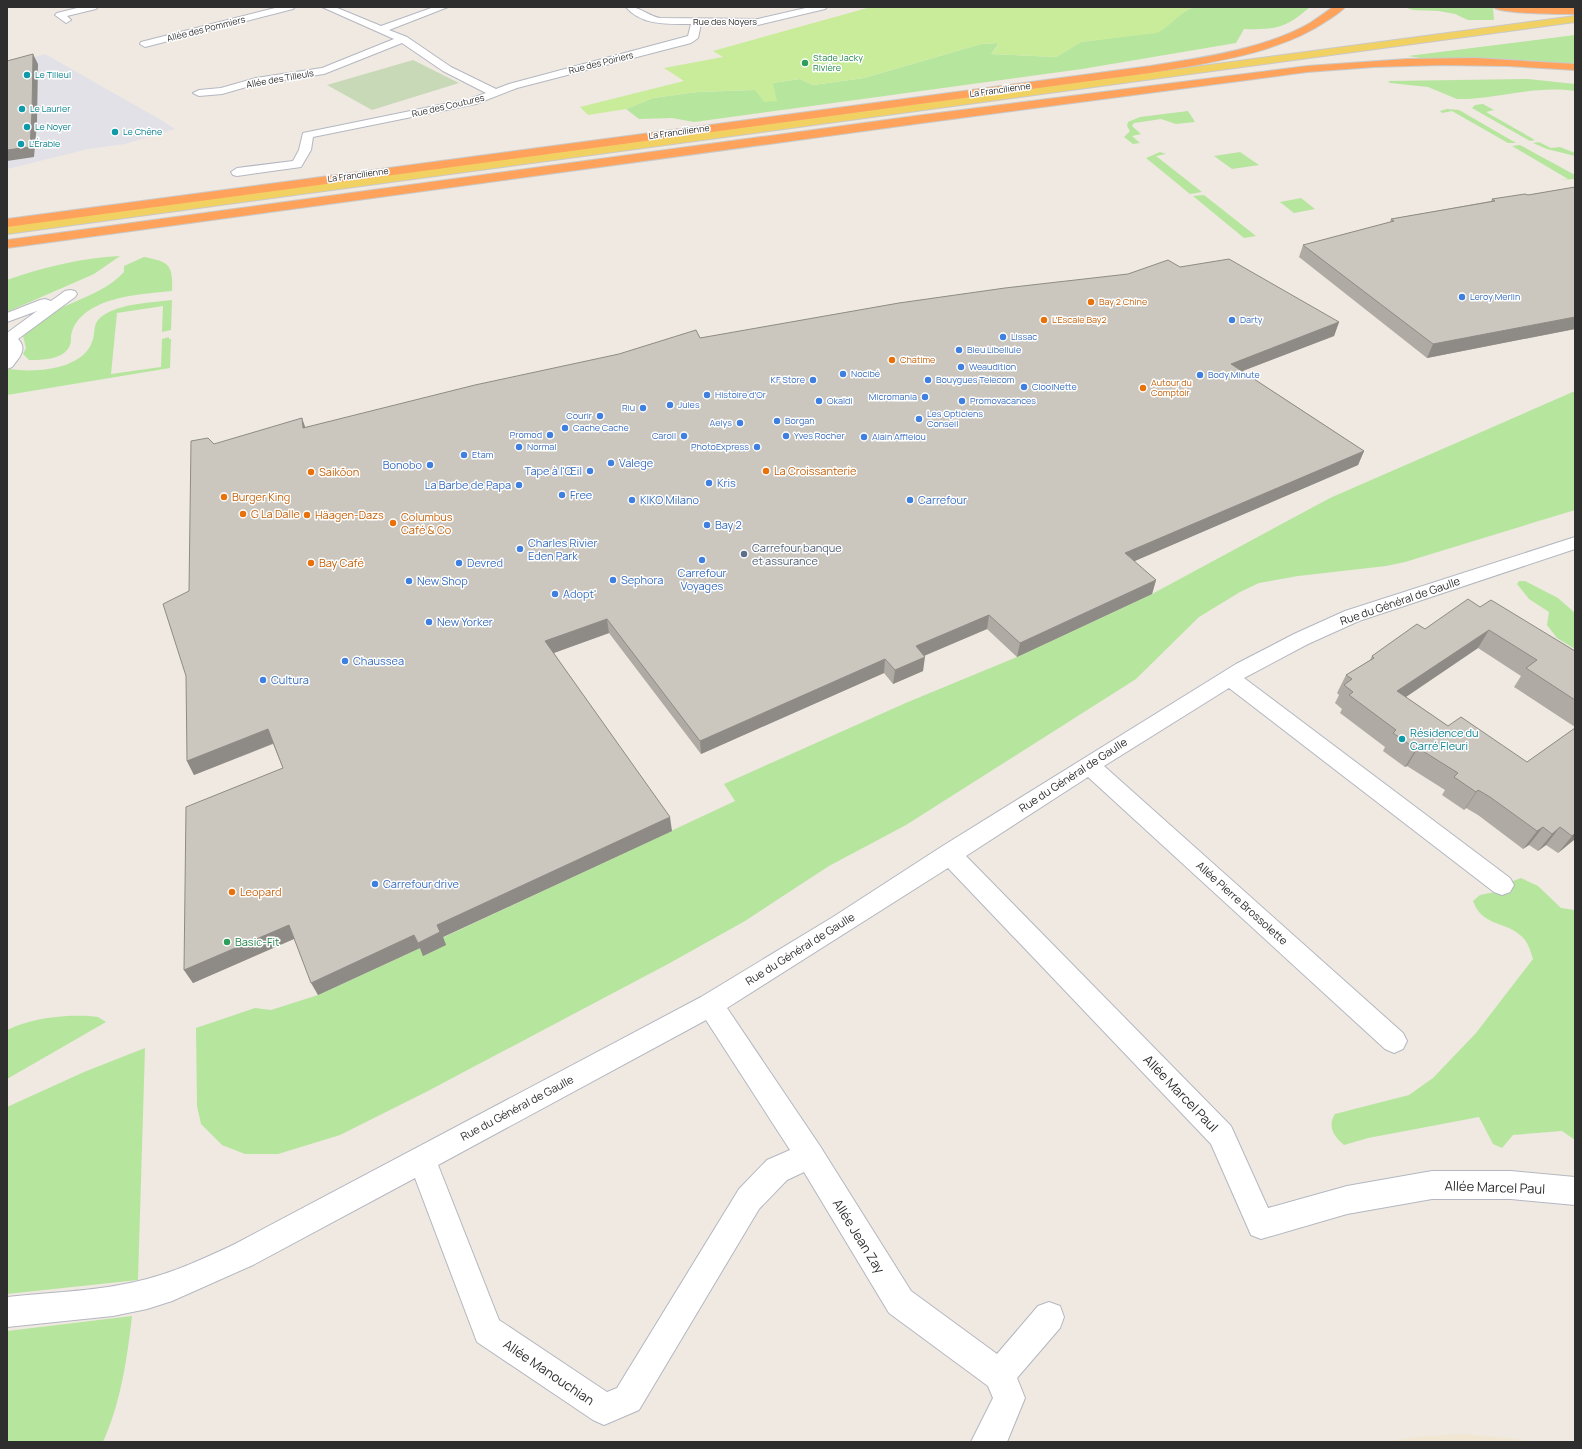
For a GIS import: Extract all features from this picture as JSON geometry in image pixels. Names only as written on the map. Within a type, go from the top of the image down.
[{"type":"highway","name":"La Francilienne","points":[[7,223],[1174,65],[1226,55],[1286,37],[1313,26],[1340,7]]},
{"type":"highway","points":[[1498,7],[1530,10],[1575,11]]},
{"type":"highway","name":"La Francilienne","points":[[7,244],[1229,79],[1331,67],[1423,62],[1507,62],[1575,67]]},
{"type":"main road","points":[[7,230],[1575,19]]},
{"type":"main road","points":[[1229,79],[1242,71],[1575,28]]},
{"type":"street","points":[[66,20],[60,15],[93,7]]},
{"type":"street","name":"Allée des Pommiers","points":[[145,44],[290,7]]},
{"type":"street","name":"Rue des Coutures","points":[[327,7],[403,39],[447,69],[494,92]]},
{"type":"street","points":[[382,29],[444,7]]},
{"type":"street","name":"Rue des Noyers","points":[[631,7],[650,19],[660,21],[697,22],[769,21],[822,7]]},
{"type":"street","name":"Rue des Poiriers","points":[[494,92],[687,41],[693,38],[697,22]]},
{"type":"street","name":"Allée des Tilleuls","points":[[199,93],[222,91],[256,81],[324,71],[403,39]]},
{"type":"street","name":"Rue des Coutures","points":[[237,172],[297,164],[305,150],[307,135],[472,102],[494,92]]},
{"type":"street","points":[[7,318],[70,294],[9,338],[15,345],[15,353],[7,364]]},
{"type":"street","name":"Rue du Général de Gaulle","points":[[7,1312],[122,1299],[148,1294],[182,1282],[243,1255],[710,1005],[842,924],[949,854],[1229,677],[1301,638],[1352,616],[1575,543]]},
{"type":"street","points":[[1229,677],[1502,885]]},
{"type":"street","name":"Allée Pierre Brossolette","points":[[1089,765],[1394,1041]]},
{"type":"street","name":"Allée Marcel Paul","points":[[949,854],[1221,1135],[1261,1225],[1346,1200],[1432,1185],[1511,1185],[1575,1191]]},
{"type":"street","name":"Allée Jean Zay","points":[[710,1005],[810,1156],[900,1302],[998,1375],[1009,1398],[995,1431],[987,1442]]},
{"type":"street","name":"Allée Manouchian","points":[[422,1159],[488,1331],[604,1410],[628,1399],[749,1199],[777,1170],[810,1156]]},
{"type":"street","points":[[998,1375],[1049,1317]]},
{"type":"shaded area","points":[[45,54],[175,129],[125,144],[88,149],[7,169],[7,65]]},
{"type":"shaded area","points":[[1461,1434],[1535,1442],[1386,1442],[1416,1437]]},
{"type":"green space","name":"Stade Jacky Rivière","points":[[871,7],[1194,7],[1184,12],[1167,27],[1157,33],[1081,42],[1056,57],[991,54],[998,46],[997,43],[981,44],[864,78],[813,85],[800,79],[773,83],[777,101],[764,102],[755,90],[697,92],[653,98],[626,109],[588,115],[580,107],[684,81],[664,68],[723,57],[713,51]]},
{"type":"green space","points":[[1194,7],[1310,7],[1302,14],[1280,26],[1264,29],[1244,29],[1236,43],[1082,69],[694,122],[672,118],[639,119],[626,109],[653,98],[697,92],[755,90],[776,101],[772,83],[800,79],[813,85],[864,78],[981,44],[997,43],[998,45],[991,54],[1056,57],[1081,42],[1157,32],[1184,12]]},
{"type":"green space","points":[[1404,7],[1490,7],[1493,8],[1494,20],[1468,20],[1455,14],[1439,11],[1413,10]]},
{"type":"green space","points":[[1575,35],[1575,64],[1507,59],[1420,58],[1408,56]]},
{"type":"green space","points":[[413,60],[459,83],[372,110],[327,85]]},
{"type":"green space","points":[[1528,79],[1575,84],[1575,91],[1547,90],[1457,99],[1428,87],[1390,83],[1388,81]]},
{"type":"green space","points":[[1483,104],[1494,110],[1486,112],[1535,140],[1530,141],[1472,108],[1475,105]]},
{"type":"green space","points":[[1447,109],[1459,110],[1516,143],[1508,143],[1452,111],[1442,113],[1440,111]]},
{"type":"green space","points":[[1188,111],[1195,122],[1176,124],[1161,119],[1134,123],[1132,126],[1141,134],[1132,136],[1140,143],[1133,144],[1124,137],[1130,131],[1127,126],[1128,122],[1140,117]]},
{"type":"green space","points":[[1539,142],[1551,148],[1560,147],[1575,153],[1575,156],[1547,149],[1533,143]]},
{"type":"green space","points":[[1520,145],[1575,175],[1575,179],[1559,180],[1568,179],[1512,146]]},
{"type":"green space","points":[[1160,152],[1166,154],[1156,156],[1202,192],[1190,194],[1146,158]]},
{"type":"green space","points":[[1240,152],[1259,165],[1232,169],[1214,156]]},
{"type":"green space","points":[[1204,195],[1256,236],[1244,238],[1193,196]]},
{"type":"green space","points":[[1301,198],[1315,209],[1294,213],[1280,202]]},
{"type":"green space","points":[[120,256],[94,274],[7,312],[7,280],[63,264]]},
{"type":"green space","points":[[144,257],[165,263],[168,266],[172,275],[172,291],[139,294],[118,298],[88,311],[75,325],[70,344],[63,354],[52,358],[29,360],[23,354],[26,348],[23,336],[33,325],[58,309],[100,290],[113,282],[124,272],[124,266]]},
{"type":"green space","points":[[172,300],[171,330],[162,332],[163,306],[117,313],[111,374],[161,367],[162,339],[169,337],[169,339],[171,339],[170,368],[7,395],[7,371],[10,369],[44,370],[56,368],[78,359],[87,351],[92,342],[96,323],[101,317],[109,312],[126,306]]},
{"type":"green space","points":[[1575,391],[1575,510],[1405,562],[1386,566],[1298,576],[1259,583],[1240,592],[1199,617],[1136,679],[906,825],[829,866],[745,921],[668,964],[426,1092],[340,1135],[278,1154],[245,1154],[222,1145],[201,1124],[197,1106],[196,1028],[255,1008],[271,1010],[318,995],[420,948],[424,955],[445,945],[442,938],[735,801],[724,784],[908,702],[1017,657],[1152,594],[1330,498]]},
{"type":"green space","points":[[1519,581],[1525,581],[1558,598],[1575,613],[1575,649],[1557,638],[1547,625],[1549,612],[1529,599],[1517,584]]},
{"type":"green space","points":[[1521,878],[1538,886],[1561,908],[1575,910],[1575,1140],[1562,1131],[1513,1135],[1502,1148],[1493,1144],[1479,1117],[1368,1138],[1344,1145],[1333,1131],[1332,1123],[1335,1114],[1409,1095],[1433,1078],[1476,1033],[1533,959],[1523,937],[1507,927],[1482,915],[1473,901],[1480,895],[1495,892],[1502,885]]},
{"type":"green space","points":[[98,1017],[106,1022],[7,1079],[7,1030],[47,1018]]},
{"type":"green space","points":[[145,1048],[138,1280],[7,1294],[7,1107],[84,1072]]},
{"type":"green space","points":[[132,1316],[119,1396],[103,1442],[7,1442],[7,1331]]},
{"type":"building","points":[[33,54],[30,147],[7,150],[7,61]]},
{"type":"building","name":"Leroy Merlin","points":[[1575,187],[1575,317],[1433,344],[1303,245],[1394,221],[1391,219],[1495,201],[1492,199]]},
{"type":"building","name":"Bay 2","points":[[1229,259],[1339,322],[1231,364],[1364,451],[1125,553],[1156,580],[1020,643],[989,615],[916,646],[925,657],[895,670],[885,659],[700,741],[607,619],[545,641],[670,817],[437,925],[440,932],[418,943],[414,935],[311,983],[289,925],[184,970],[186,807],[283,768],[268,729],[187,761],[186,676],[163,604],[189,591],[191,441],[208,438],[214,444],[302,418],[303,428],[475,385],[619,354],[696,330],[700,338],[899,303],[1005,288],[1128,274],[1168,260],[1180,267]]},
{"type":"building","points":[[1468,599],[1480,607],[1491,600],[1575,651],[1575,700],[1526,668],[1537,660],[1489,630],[1397,691],[1448,726],[1461,717],[1527,762],[1575,728],[1575,833],[1572,836],[1560,827],[1552,834],[1543,827],[1537,831],[1490,797],[1478,790],[1476,792],[1454,777],[1458,773],[1418,748],[1416,749],[1393,733],[1396,730],[1349,695],[1353,692],[1344,685],[1352,679],[1346,675],[1374,658],[1372,656],[1417,624],[1425,629]]},
{"type":"place","name":"Stade Jacky Rivière","points":[[805,63]]},
{"type":"place","name":"Le Tilleul","points":[[27,75]]},
{"type":"place","name":"Le Laurier","points":[[22,109]]},
{"type":"place","name":"Le Noyer","points":[[27,127]]},
{"type":"place","name":"Le Chêne","points":[[115,132]]},
{"type":"place","name":"L'Érable","points":[[21,144]]},
{"type":"place","name":"Leroy Merlin","points":[[1462,297]]},
{"type":"place","name":"Bay 2 Chine","points":[[1091,302]]},
{"type":"place","name":"L'Escale Bay2","points":[[1044,320]]},
{"type":"place","name":"Darty","points":[[1232,320]]},
{"type":"place","name":"Lissac","points":[[1003,337]]},
{"type":"place","name":"Bleu Libellule","points":[[959,350]]},
{"type":"place","name":"Chatime","points":[[892,360]]},
{"type":"place","name":"Weaudition","points":[[961,367]]},
{"type":"place","name":"Nocibé","points":[[843,374]]},
{"type":"place","name":"Body Minute","points":[[1200,375]]},
{"type":"place","name":"KF Store","points":[[813,380]]},
{"type":"place","name":"Bouygues Telecom","points":[[928,380]]},
{"type":"place","name":"ClooiNette","points":[[1024,387]]},
{"type":"place","name":"Autour du Comptoir","points":[[1143,388]]},
{"type":"place","name":"Histoire d'Or","points":[[707,395]]},
{"type":"place","name":"Micromania","points":[[925,397]]},
{"type":"place","name":"Okaïdi","points":[[819,401]]},
{"type":"place","name":"Promovacances","points":[[962,401]]},
{"type":"place","name":"Jules","points":[[670,405]]},
{"type":"place","name":"Riu","points":[[643,408]]},
{"type":"place","name":"Courir","points":[[600,416]]},
{"type":"place","name":"Les Opticiens Conseil","points":[[919,419]]},
{"type":"place","name":"Borgan","points":[[777,421]]},
{"type":"place","name":"Aelys","points":[[740,423]]},
{"type":"place","name":"Cache Cache","points":[[565,428]]},
{"type":"place","name":"Promod","points":[[550,435]]},
{"type":"place","name":"Caroll","points":[[684,436]]},
{"type":"place","name":"Yves Rocher","points":[[786,436]]},
{"type":"place","name":"Alain Afflelou","points":[[864,437]]},
{"type":"place","name":"Normal","points":[[519,447]]},
{"type":"place","name":"PhotoExpress","points":[[757,447]]},
{"type":"place","name":"Etam","points":[[464,455]]},
{"type":"place","name":"Valege","points":[[611,463]]},
{"type":"place","name":"Bonobo","points":[[430,465]]},
{"type":"place","name":"Tape à l'Œil","points":[[590,471]]},
{"type":"place","name":"La Croissanterie","points":[[766,471]]},
{"type":"place","name":"Saikōon","points":[[311,472]]},
{"type":"place","name":"Kris","points":[[709,483]]},
{"type":"place","name":"La Barbe de Papa","points":[[519,485]]},
{"type":"place","name":"Free","points":[[562,495]]},
{"type":"place","name":"Burger King","points":[[224,497]]},
{"type":"place","name":"KIKO Milano","points":[[632,500]]},
{"type":"place","name":"Carrefour","points":[[910,500]]},
{"type":"place","name":"G La Dalle","points":[[243,514]]},
{"type":"place","name":"Häagen-Dazs","points":[[307,515]]},
{"type":"place","name":"Columbus Café & Co","points":[[393,523]]},
{"type":"place","name":"Bay 2","points":[[707,525]]},
{"type":"place","name":"Charles Rivier Eden Park","points":[[520,549]]},
{"type":"place","name":"Carrefour banque et assurance","points":[[744,554]]},
{"type":"place","name":"Carrefour Voyages","points":[[702,560]]},
{"type":"place","name":"Bay Café","points":[[311,563]]},
{"type":"place","name":"Devred","points":[[459,563]]},
{"type":"place","name":"Sephora","points":[[613,580]]},
{"type":"place","name":"New Shop","points":[[409,581]]},
{"type":"place","name":"Adopt'","points":[[555,594]]},
{"type":"place","name":"New Yorker","points":[[429,622]]},
{"type":"place","name":"Chaussea","points":[[345,661]]},
{"type":"place","name":"Cultura","points":[[263,680]]},
{"type":"place","name":"Résidence du Carré Fleuri","points":[[1402,739]]},
{"type":"place","name":"Carrefour drive","points":[[375,884]]},
{"type":"place","name":"Leopard","points":[[232,892]]},
{"type":"place","name":"Basic-Fit","points":[[227,942]]}]
